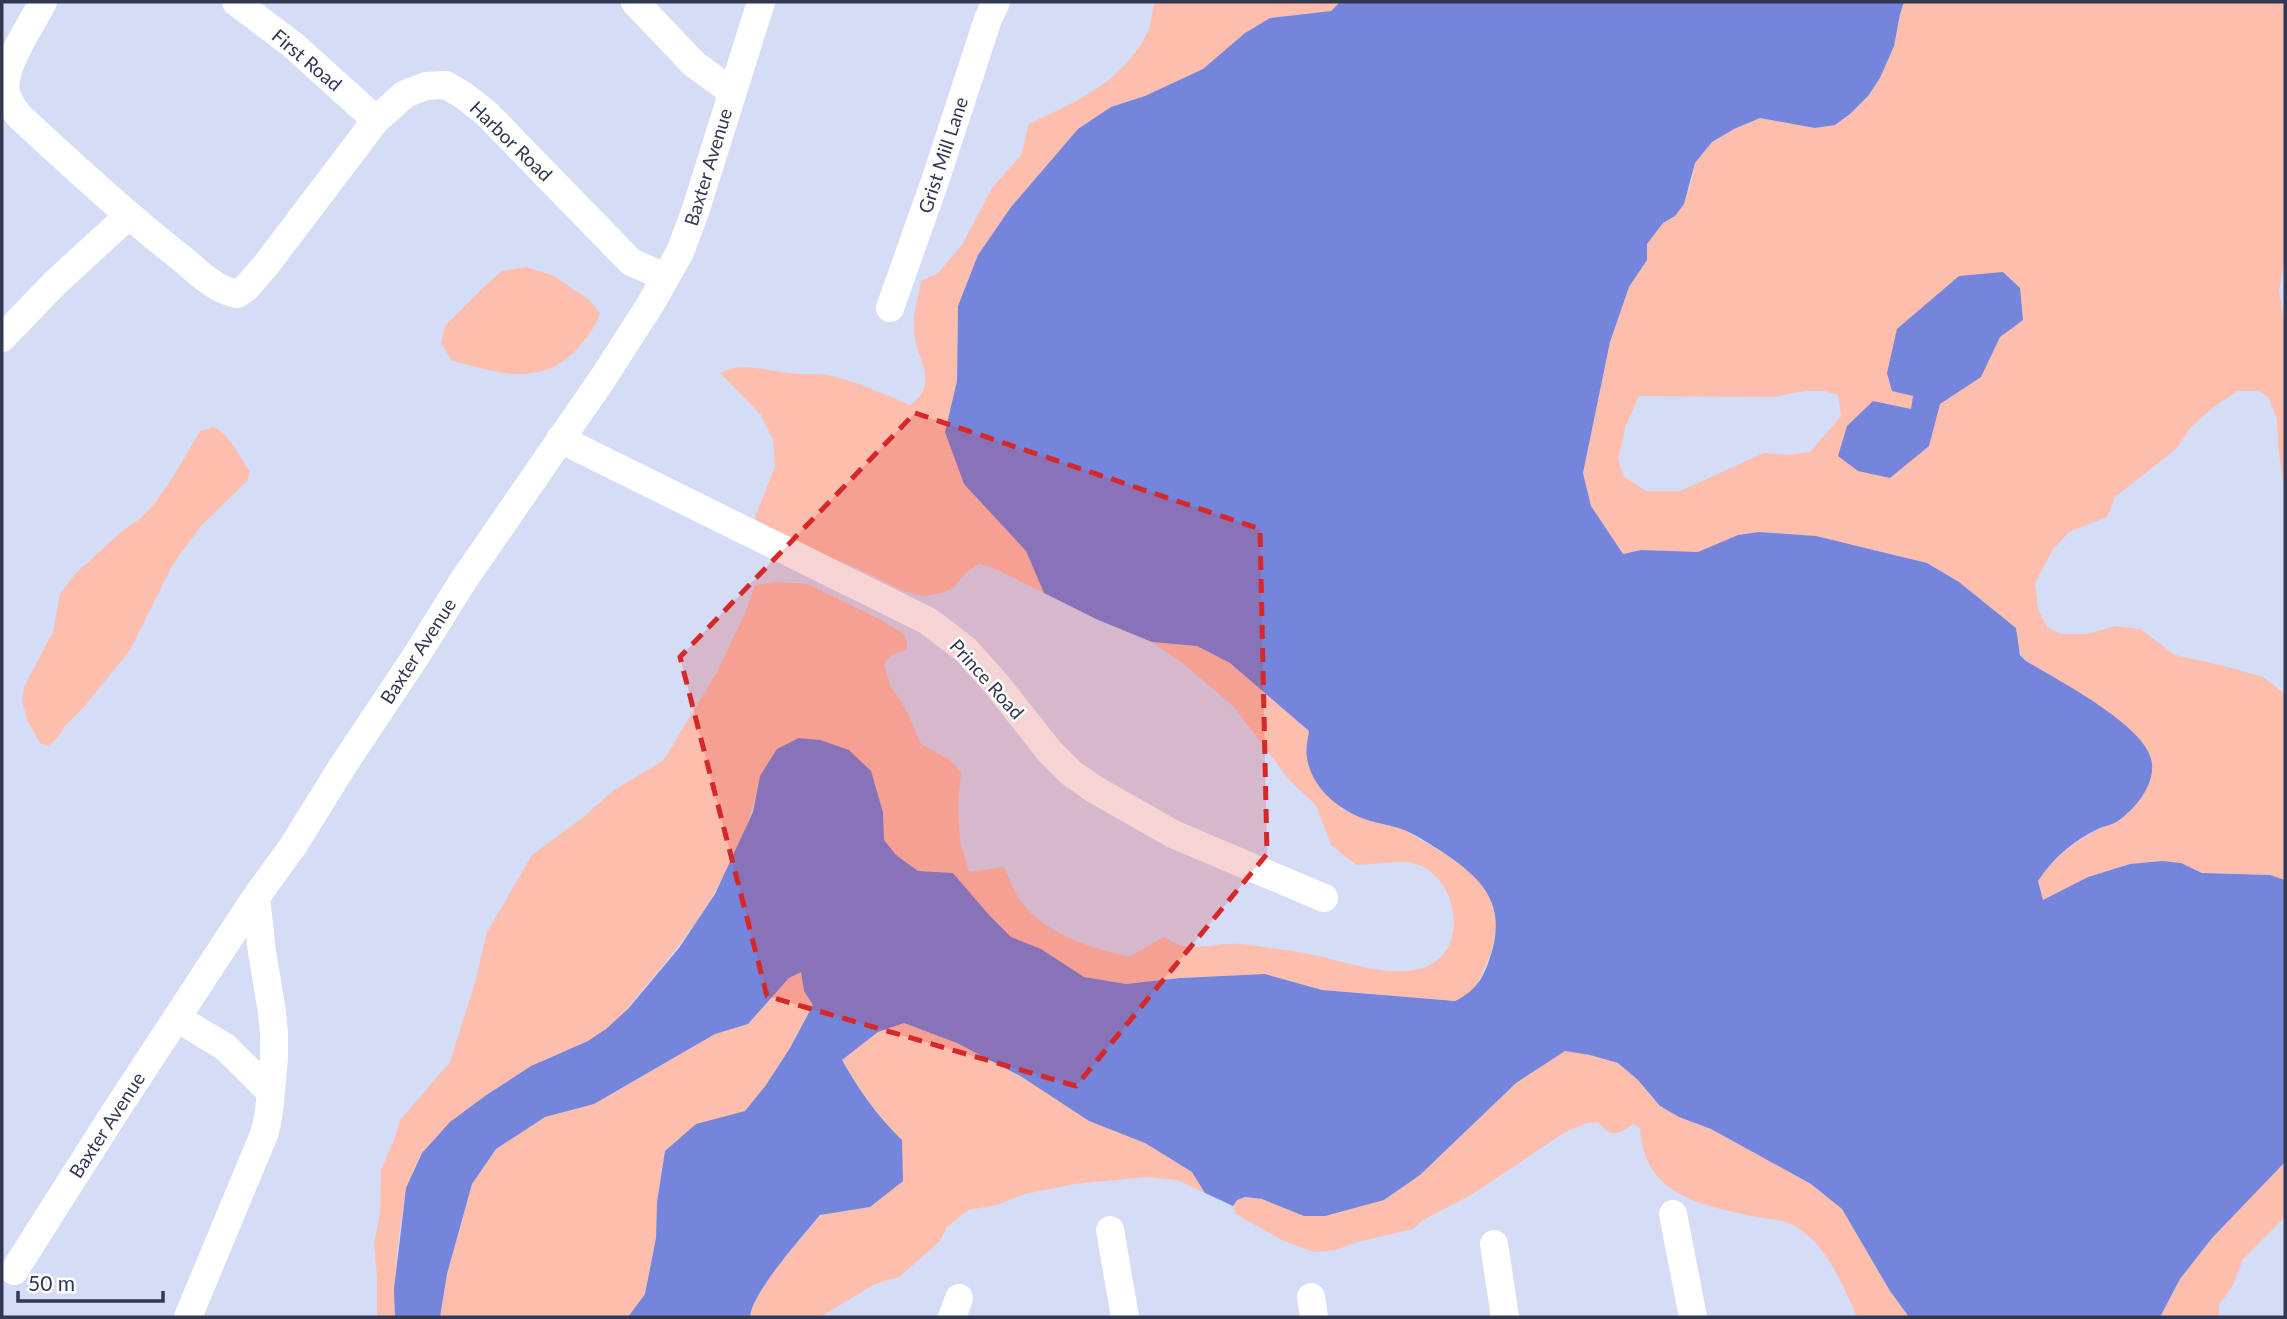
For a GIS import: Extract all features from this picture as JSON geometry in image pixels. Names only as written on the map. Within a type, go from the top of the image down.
[{"type":"street","points":[[2,338],[55,283],[128,216],[19,116],[5,92],[11,62],[43,2]]},
{"type":"street","name":"First Road","points":[[236,2],[293,45],[376,120]]},
{"type":"street","points":[[635,2],[694,64],[731,92]]},
{"type":"street","name":"Baxter Avenue","points":[[15,1271],[367,728],[634,330],[680,252],[761,2]]},
{"type":"street","name":"Grist Mill Lane","points":[[890,308],[996,2]]},
{"type":"street","name":"Harbor Road","points":[[128,216],[212,282],[227,292],[237,294],[246,288],[266,265],[376,120],[405,94],[426,86],[446,85],[486,113],[631,262],[665,277]]},
{"type":"street","name":"Prince Road","points":[[560,439],[928,621],[966,650],[998,685],[1050,752],[1078,778],[1173,834],[1324,898]]},
{"type":"street","points":[[188,1317],[265,1132],[269,1112],[274,1058],[272,1012],[256,897]]},
{"type":"street","points":[[177,1018],[225,1047],[270,1091]]},
{"type":"street","points":[[1673,1214],[1693,1317]]},
{"type":"street","points":[[1110,1230],[1125,1317]]},
{"type":"street","points":[[1494,1244],[1505,1317]]},
{"type":"highlighted area","points":[[915,413],[1260,529],[1267,854],[1076,1086],[767,996],[680,657]]},
{"type":"shaded area","points":[[1155,2],[1340,2],[1331,11],[1270,18],[1245,33],[1203,69],[1145,96],[1111,107],[1078,129],[1011,207],[978,255],[958,306],[957,381],[954,398],[964,484],[1026,551],[1044,593],[991,567],[979,564],[967,572],[953,588],[923,596],[903,591],[758,525],[755,517],[775,467],[773,440],[761,415],[720,373],[746,367],[794,374],[828,375],[859,384],[910,405],[919,396],[926,379],[914,330],[921,281],[938,273],[962,245],[992,188],[1021,155],[1029,124],[1097,89],[1125,65],[1147,33]]},
{"type":"shaded area","points":[[1904,2],[2285,2],[2285,259],[2279,290],[2285,328],[2285,491],[2277,419],[2268,397],[2258,391],[2238,391],[2212,408],[2190,428],[2177,448],[2115,497],[2107,517],[2069,532],[2053,549],[2035,583],[2038,609],[2047,627],[2061,634],[2087,634],[2116,626],[2140,629],[2175,655],[2263,677],[2285,694],[2285,880],[2270,875],[2202,873],[2181,863],[2130,864],[2088,877],[2043,900],[2038,881],[2053,862],[2093,832],[2116,822],[2036,667],[2022,655],[2016,628],[1959,582],[1927,563],[1816,536],[1759,532],[1738,535],[1698,553],[1641,550],[1623,554],[1591,506],[1583,473],[1610,342],[1629,287],[1647,260],[1647,244],[1663,223],[1675,216],[1690,187],[1695,163],[1712,142],[1760,118],[1815,128],[1835,125],[1868,96],[1880,78],[1894,46]],"holes":[[[1804,391],[1825,391],[1838,395],[1841,416],[1810,452],[1789,455],[1764,453],[1680,491],[1646,491],[1623,476],[1618,459],[1626,425],[1639,396],[1774,397]]]},
{"type":"shaded area","points":[[526,267],[554,276],[589,300],[600,313],[584,341],[563,361],[533,373],[501,373],[451,360],[441,342],[445,326],[502,271]]},
{"type":"shaded area","points":[[214,427],[231,442],[250,472],[247,481],[200,527],[172,566],[130,650],[84,707],[64,727],[57,739],[47,746],[40,743],[28,722],[22,702],[24,687],[53,632],[60,594],[75,574],[154,504],[200,431]]},
{"type":"shaded area","points":[[775,582],[808,584],[903,633],[907,640],[906,649],[890,656],[884,664],[890,685],[905,708],[921,744],[950,760],[961,773],[958,803],[960,841],[969,872],[1004,867],[1021,902],[1044,924],[1057,932],[1070,939],[1129,957],[1164,937],[1183,946],[1242,944],[1305,953],[1385,971],[1417,970],[1430,965],[1442,956],[1450,943],[1453,913],[1442,884],[1432,872],[1406,862],[1356,865],[1331,845],[1316,805],[1290,781],[1234,707],[1185,665],[1152,642],[1197,646],[1230,663],[1309,731],[1306,756],[1342,809],[1367,820],[1403,829],[1448,856],[1482,883],[1493,905],[1497,927],[1491,953],[1477,985],[1470,993],[1455,1001],[1322,990],[1265,974],[1180,978],[1126,984],[1084,977],[1041,949],[1011,937],[953,873],[918,871],[896,855],[884,840],[883,812],[871,771],[760,776],[744,832],[721,883],[691,929],[626,1011],[597,1036],[539,1062],[508,1081],[466,1113],[423,1152],[408,1186],[403,1208],[397,1256],[395,1317],[377,1317],[374,1243],[380,1213],[381,1170],[400,1120],[450,1062],[476,979],[487,932],[532,855],[581,819],[614,790],[663,761],[716,674],[747,609],[755,585]]},
{"type":"shaded area","points":[[801,972],[804,991],[813,1005],[766,1085],[745,1111],[726,1117],[665,1151],[657,1202],[656,1238],[645,1294],[628,1317],[440,1317],[447,1274],[472,1184],[496,1149],[545,1117],[594,1104],[715,1034],[748,1024],[789,978]]},
{"type":"shaded area","points":[[904,1023],[957,1043],[1145,1143],[1193,1172],[1205,1193],[1177,1180],[1146,1177],[1075,1184],[1025,1194],[997,1205],[968,1210],[947,1227],[940,1241],[899,1277],[875,1284],[820,1317],[750,1317],[759,1293],[821,1215],[870,1207],[902,1140],[869,1102],[842,1060],[878,1032]]},
{"type":"shaded area","points":[[1565,1051],[1618,1063],[1638,1080],[1660,1106],[1679,1117],[1711,1129],[1811,1184],[1842,1209],[1890,1291],[1909,1317],[1857,1317],[1826,1256],[1818,1245],[1793,1225],[1716,1208],[1679,1194],[1664,1183],[1652,1169],[1644,1151],[1640,1128],[1633,1124],[1615,1133],[1607,1131],[1598,1122],[1565,1132],[1471,1195],[1423,1220],[1413,1229],[1357,1242],[1336,1250],[1314,1252],[1282,1240],[1236,1214],[1233,1206],[1237,1200],[1245,1197],[1262,1199],[1304,1215],[1384,1200],[1420,1175],[1516,1083]]},
{"type":"shaded area","points":[[2285,1162],[2285,1217],[2243,1259],[2233,1285],[2219,1305],[2219,1317],[2160,1317],[2180,1279],[2212,1238]]},
{"type":"water","points":[[1340,2],[1904,2],[1894,46],[1880,78],[1868,96],[1850,114],[1835,125],[1815,128],[1760,118],[1712,142],[1695,163],[1684,204],[1675,216],[1663,223],[1647,244],[1647,260],[1629,287],[1610,342],[1583,473],[1591,506],[1623,554],[1641,550],[1698,552],[1738,535],[1759,532],[1816,536],[1927,563],[1959,582],[2016,628],[2020,655],[2026,661],[2099,705],[2136,735],[2147,750],[2152,764],[2147,789],[2124,816],[2080,839],[2050,865],[2038,881],[2043,900],[2088,877],[2130,864],[2162,861],[2181,863],[2202,873],[2270,875],[2285,880],[2285,1162],[2212,1238],[2180,1279],[2160,1317],[1909,1317],[1890,1291],[1842,1209],[1811,1184],[1711,1129],[1679,1117],[1660,1106],[1638,1080],[1618,1063],[1565,1051],[1516,1083],[1420,1175],[1384,1200],[1325,1216],[1304,1216],[1262,1199],[1245,1197],[1237,1200],[1233,1206],[1205,1193],[1192,1172],[1145,1143],[1089,1121],[1022,1077],[957,1043],[904,1023],[878,1032],[842,1060],[884,1122],[902,1140],[903,1181],[870,1207],[820,1215],[759,1293],[750,1317],[628,1317],[645,1294],[656,1238],[657,1202],[665,1151],[696,1124],[745,1111],[766,1085],[813,1005],[804,991],[801,972],[789,978],[748,1024],[715,1034],[594,1104],[545,1117],[496,1149],[472,1184],[447,1274],[440,1317],[395,1317],[394,1289],[406,1188],[422,1153],[450,1122],[485,1096],[531,1066],[588,1041],[628,1009],[679,948],[715,894],[753,812],[760,776],[777,749],[799,738],[820,740],[849,750],[871,771],[883,812],[884,840],[896,855],[918,871],[953,873],[1011,937],[1041,949],[1084,977],[1126,984],[1180,978],[1265,974],[1322,990],[1455,1001],[1470,992],[1480,981],[1492,951],[1495,918],[1492,904],[1478,881],[1455,861],[1418,837],[1399,828],[1357,816],[1328,797],[1310,769],[1306,752],[1309,731],[1230,663],[1197,646],[1152,642],[1096,619],[1044,593],[1026,551],[964,484],[945,432],[957,381],[958,306],[978,255],[1011,207],[1078,129],[1111,107],[1145,96],[1203,69],[1245,33],[1270,18],[1331,11]]},
{"type":"water","points":[[2003,272],[2020,288],[2023,320],[2000,337],[1981,377],[1940,404],[1929,446],[1890,478],[1858,471],[1838,456],[1847,426],[1873,401],[1911,409],[1913,396],[1892,391],[1887,373],[1897,329],[1959,276]]}]
